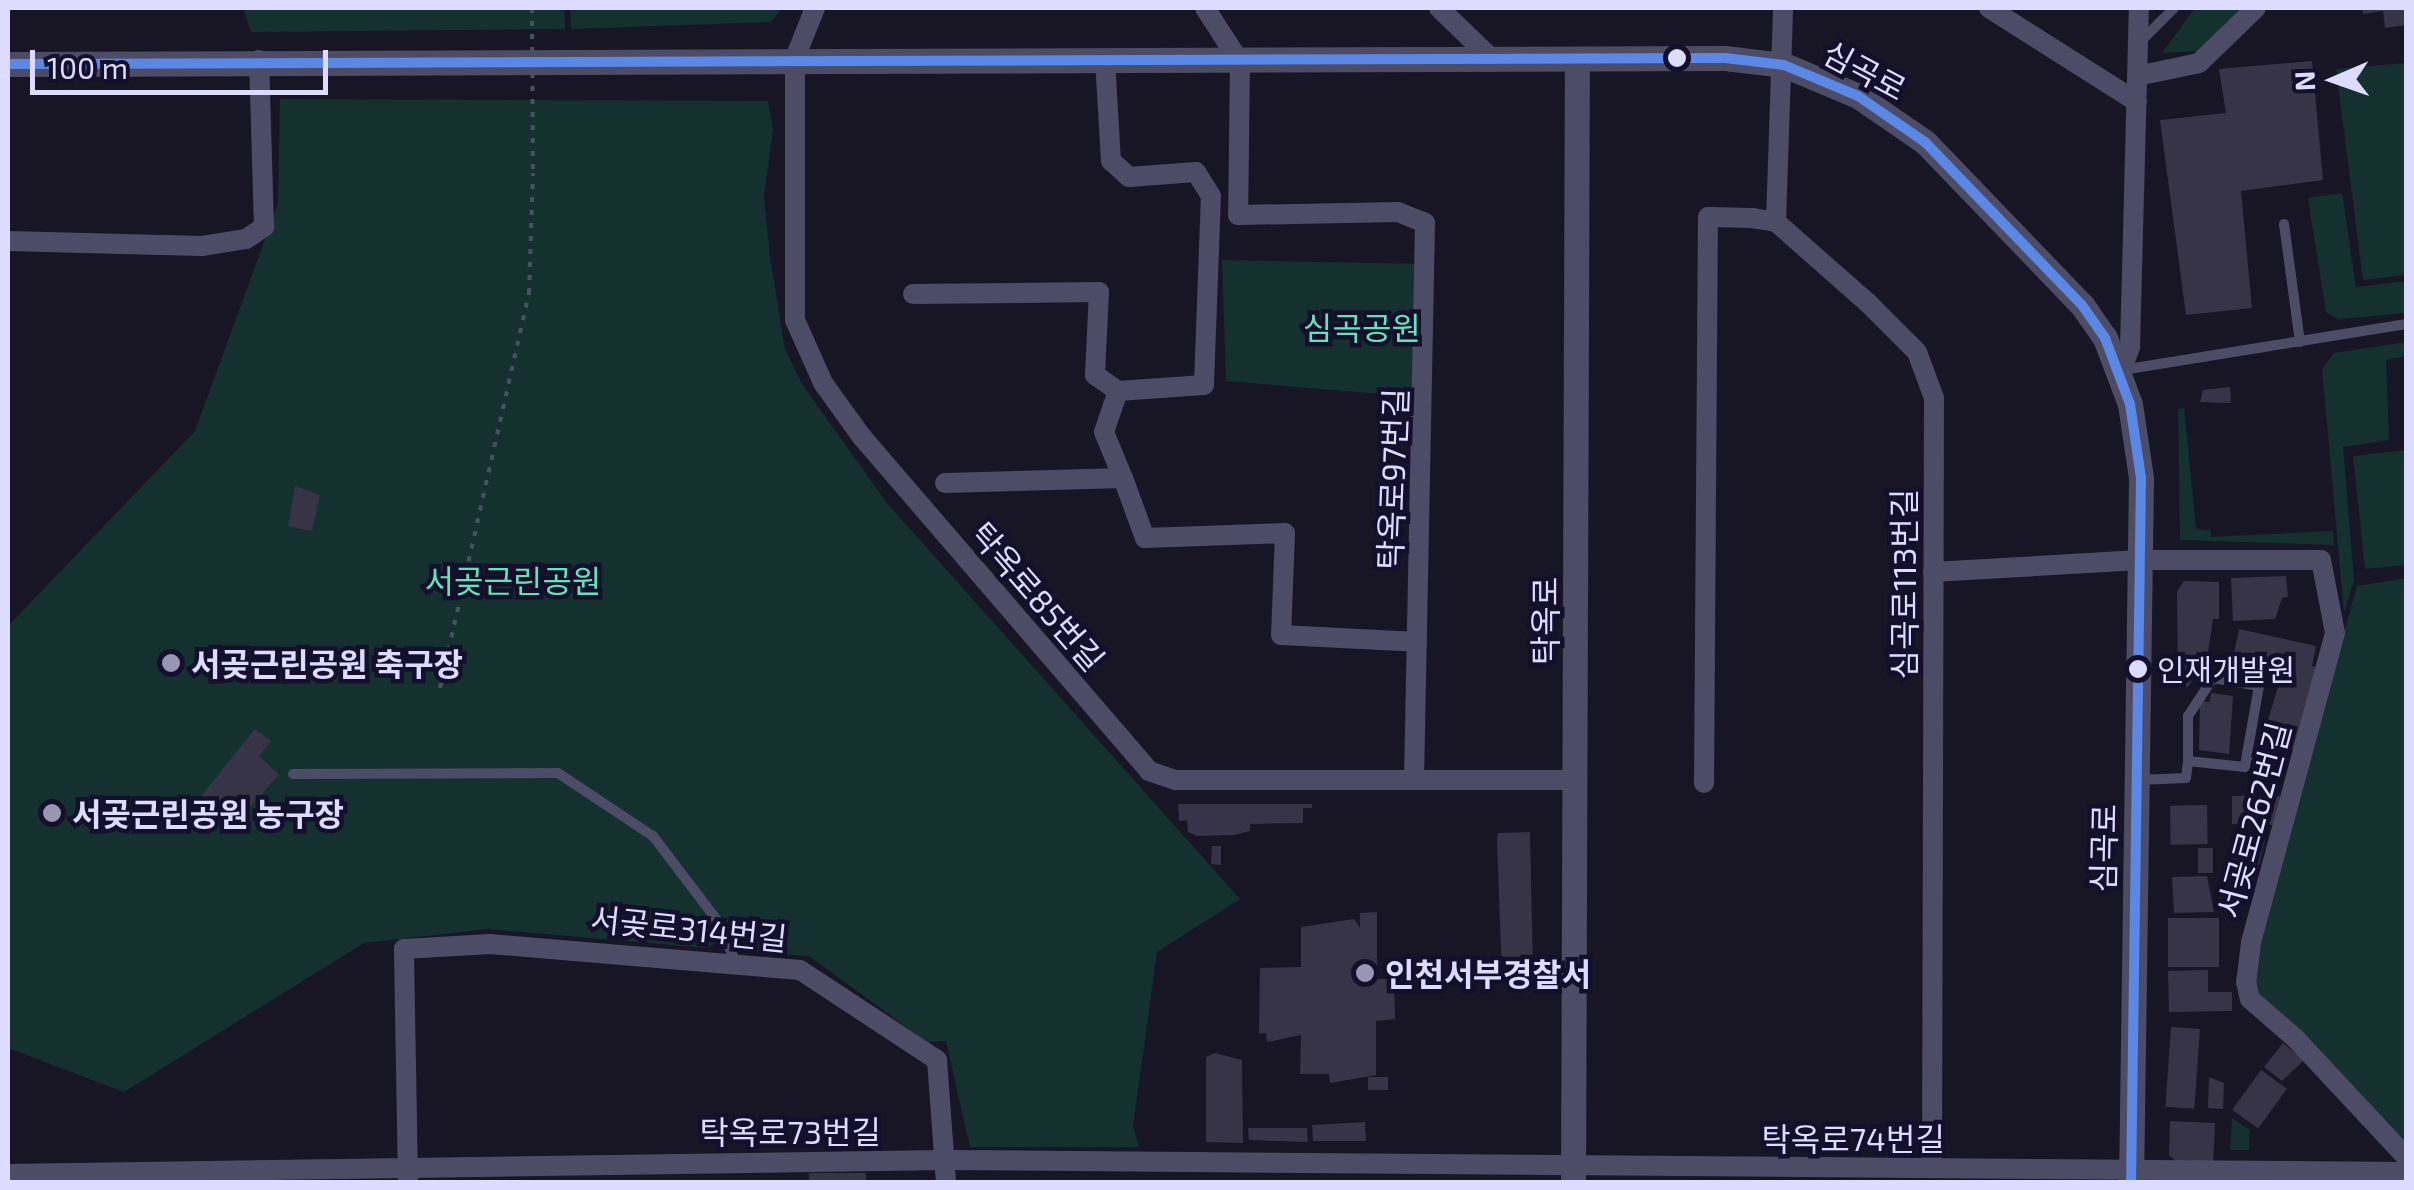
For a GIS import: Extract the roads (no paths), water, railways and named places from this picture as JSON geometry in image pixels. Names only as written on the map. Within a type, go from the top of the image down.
[{"type":"street","points":[[795,58],[815,8]]},
{"type":"street","points":[[1205,8],[1240,62]]},
{"type":"street","points":[[1439,8],[1493,60]]},
{"type":"street","points":[[1704,782],[1708,217],[1776,222],[1783,8]]},
{"type":"street","points":[[1989,8],[2137,102]]},
{"type":"street","points":[[2121,370],[2130,347],[2139,8]]},
{"type":"street","points":[[2137,76],[2199,63],[2256,8]]},
{"type":"street","name":"심곡로","points":[[8,64],[795,58],[1240,62],[1724,58],[1784,65],[1858,96],[1925,142],[2082,306],[2121,370],[2137,440],[2140,560],[2131,1176]]},
{"type":"street","name":"탁옥로85번길","points":[[795,58],[795,320],[823,384],[862,437],[1149,771],[1176,780],[1576,780]]},
{"type":"street","points":[[8,241],[202,246],[246,239],[264,227],[259,60]]},
{"type":"street","name":"탁옥로","points":[[1574,1174],[1577,60]]},
{"type":"street","points":[[913,294],[1100,292],[1095,375],[1118,391],[1204,386],[1211,196],[1196,172],[1129,177],[1111,161],[1105,61]]},
{"type":"street","name":"탁옥로97번길","points":[[1240,62],[1238,215],[1398,212],[1425,223],[1414,780]]},
{"type":"street","name":"심곡로113번길","points":[[1776,222],[1868,302],[1917,352],[1929,375],[1933,572],[1932,1168]]},
{"type":"street","points":[[1118,391],[1104,432],[1145,538],[1285,533],[1281,635],[1418,642]]},
{"type":"street","points":[[945,483],[1123,478]]},
{"type":"street","name":"서곶로262번길","points":[[2140,560],[2312,559],[2327,568],[2335,634],[2250,942],[2246,982],[2250,999],[2296,1038],[2406,1158]]},
{"type":"street","points":[[1933,572],[2140,560]]},
{"type":"street","name":"서곶로314번길","points":[[408,1173],[404,949],[572,946],[800,970],[938,1060],[946,1182]]},
{"type":"street","name":"탁옥로73번길","points":[[8,1174],[408,1173],[945,1160],[1574,1174]]},
{"type":"street","name":"탁옥로74번길","points":[[1574,1174],[1932,1168],[2131,1176]]},
{"type":"street","points":[[2131,1176],[2334,1177],[2406,1172]]},
{"type":"lane","points":[[2138,44],[2174,8]]},
{"type":"lane","points":[[2284,224],[2300,342]]},
{"type":"lane","points":[[2121,370],[2406,324]]},
{"type":"lane","points":[[2137,780],[2186,778],[2188,716],[2212,678],[2258,686],[2246,766],[2188,761]]},
{"type":"lane","points":[[2247,754],[2269,758]]},
{"type":"lane","points":[[293,774],[558,773],[653,836],[716,919],[736,962]]},
{"type":"place","name":"서곶근린공원 축구장","points":[[171,663]]},
{"type":"place","name":"인재개발원","points":[[2138,669]]},
{"type":"place","name":"서곶근린공원 농구장","points":[[52,813]]},
{"type":"place","name":"인천서부경찰서","points":[[1365,973]]},
{"type":"park label","name":"심곡공원","points":[[1362,327]]},
{"type":"park label","name":"서곶근린공원","points":[[513,580]]}]
